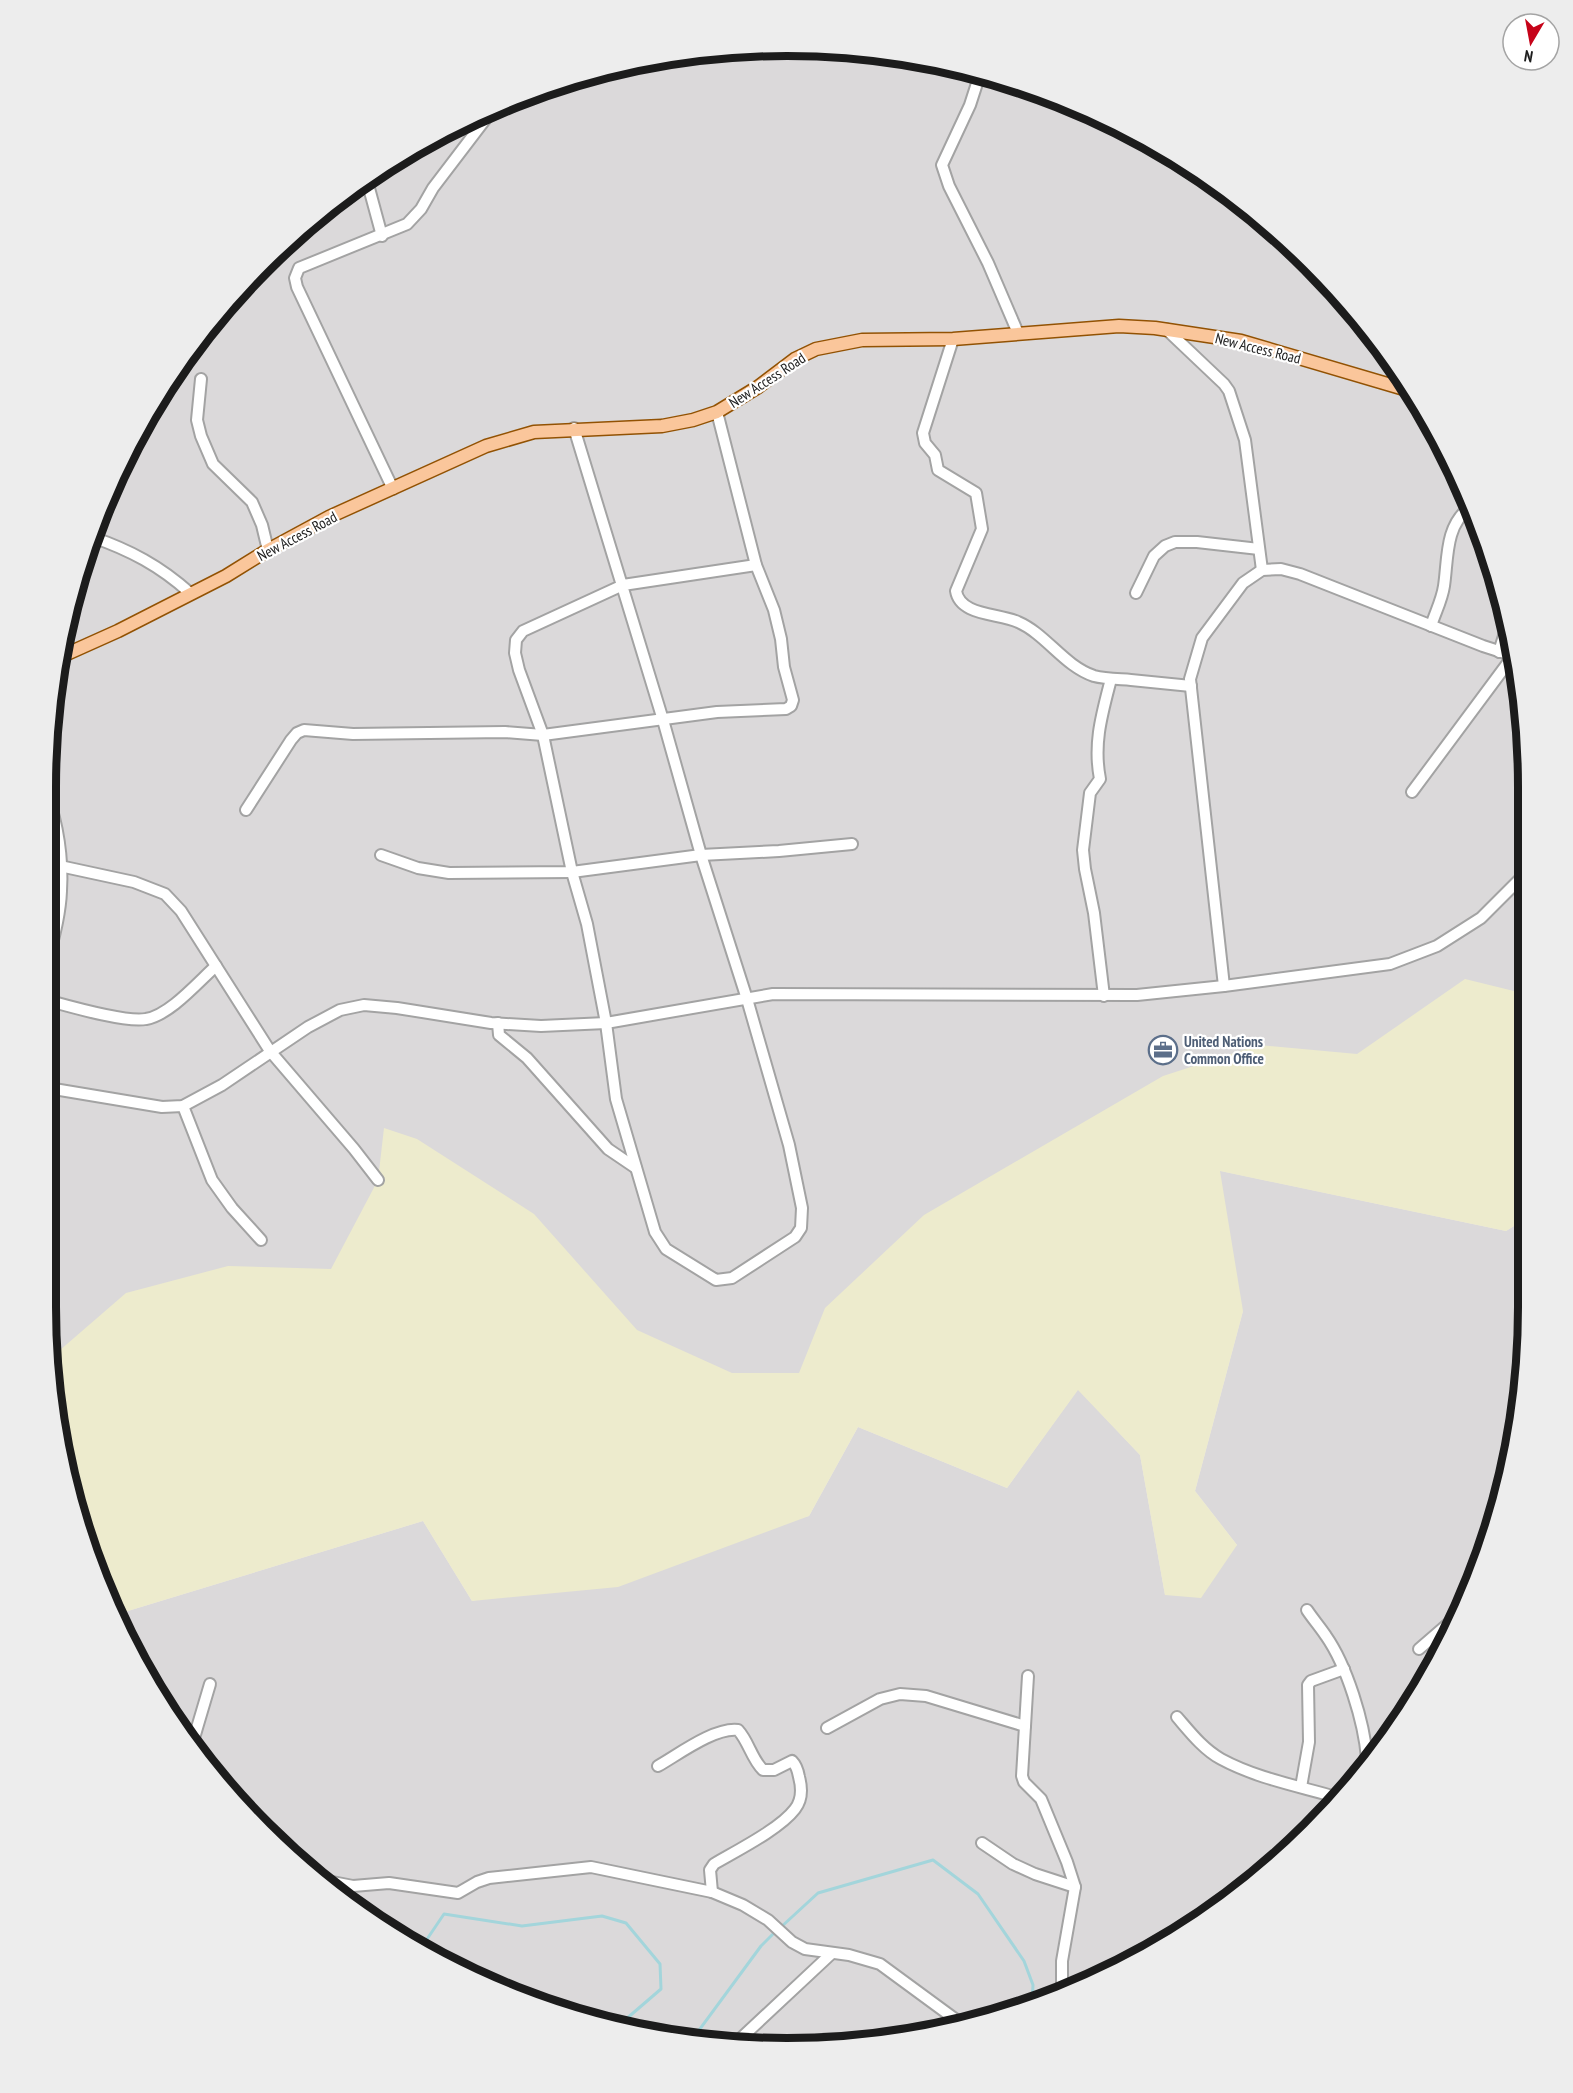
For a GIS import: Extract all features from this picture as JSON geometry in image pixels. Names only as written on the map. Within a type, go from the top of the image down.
[{"type":"main road","name":"New Access Road","points":[[68,653],[118,631],[226,576],[329,517],[486,446],[534,432],[574,428],[662,426],[693,420],[717,412],[758,387],[795,359],[816,349],[862,340],[953,339],[1119,326],[1166,329],[1241,341],[1399,387]]},
{"type":"street","points":[[978,81],[970,105],[942,165],[949,186],[988,263],[1018,333]]},
{"type":"street","points":[[393,489],[297,287],[295,278],[299,268],[407,224],[422,209],[433,188],[484,122]]},
{"type":"street","points":[[369,187],[382,236]]},
{"type":"street","points":[[1166,329],[1224,384],[1228,391],[1245,440],[1262,570]]},
{"type":"street","points":[[953,339],[922,433],[925,443],[935,455],[938,470],[976,493],[982,529],[956,591],[957,599],[962,605],[972,609],[1017,621],[1029,627],[1082,670],[1094,676],[1191,686]]},
{"type":"street","points":[[201,379],[196,420],[201,436],[213,464],[252,502],[262,525],[268,550]]},
{"type":"street","points":[[246,810],[291,740],[297,733],[304,730],[353,734],[505,732],[543,735],[728,711],[786,709],[791,706],[793,700],[784,667],[781,639],[774,610],[756,565],[717,412]]},
{"type":"street","points":[[574,428],[623,585],[701,855],[747,999],[789,1145],[802,1208],[801,1228],[795,1237],[732,1278],[716,1280],[666,1249],[655,1232],[616,1099],[606,1023],[587,924],[572,872],[543,735],[515,653],[516,640],[523,631],[623,585],[756,565]]},
{"type":"street","points":[[1431,626],[1444,585],[1445,568],[1455,522],[1464,513]]},
{"type":"street","points":[[99,539],[119,546],[167,573],[190,593]]},
{"type":"street","points":[[1136,593],[1154,556],[1165,546],[1175,542],[1197,542],[1259,549]]},
{"type":"street","points":[[1224,986],[1190,679],[1202,638],[1243,583],[1262,570],[1281,569],[1300,574],[1505,654]]},
{"type":"street","points":[[1499,652],[1502,641]]},
{"type":"street","points":[[1413,792],[1507,665]]},
{"type":"street","points":[[1104,996],[1094,913],[1084,869],[1083,850],[1090,793],[1100,779],[1096,758],[1099,726],[1111,679]]},
{"type":"street","points":[[56,826],[61,867],[61,892],[56,917]]},
{"type":"street","points":[[381,855],[418,868],[449,873],[572,872],[701,855],[852,844]]},
{"type":"street","points":[[56,866],[134,882],[165,894],[181,911],[270,1052],[378,1180]]},
{"type":"street","points":[[56,1089],[162,1107],[183,1106],[222,1085],[308,1027],[340,1010],[364,1005],[498,1023],[541,1026],[606,1023],[773,994],[1104,996],[1224,986],[1390,964],[1437,946],[1481,918],[1518,881]]},
{"type":"street","points":[[56,1002],[118,1017],[146,1019],[173,1005],[216,966]]},
{"type":"street","points":[[498,1023],[499,1035],[527,1058],[608,1149],[636,1168]]},
{"type":"street","points":[[183,1106],[212,1180],[232,1209],[261,1240]]},
{"type":"street","points":[[1307,1610],[1327,1636],[1344,1669],[1361,1724],[1366,1752]]},
{"type":"street","points":[[1419,1649],[1443,1629]]},
{"type":"street","points":[[1301,1787],[1309,1742],[1308,1685],[1311,1681],[1344,1669]]},
{"type":"street","points":[[1028,1676],[1022,1776],[1024,1782],[1041,1800],[1075,1887],[1062,1961],[1062,1984]]},
{"type":"street","points":[[195,1735],[210,1684]]},
{"type":"street","points":[[827,1728],[880,1699],[900,1694],[933,1698],[1025,1726]]},
{"type":"street","points":[[1177,1718],[1201,1744],[1220,1759],[1256,1774],[1329,1795]]},
{"type":"street","points":[[658,1766],[713,1735],[730,1729],[738,1730],[746,1739],[755,1762],[763,1770],[774,1770],[788,1761],[795,1764],[801,1785],[800,1798],[795,1809],[769,1831],[714,1864],[710,1870],[712,1892]]},
{"type":"street","points":[[982,1843],[1012,1864],[1075,1887]]},
{"type":"street","points":[[338,1883],[352,1886],[389,1883],[458,1893],[489,1878],[591,1867],[712,1892],[743,1905],[768,1920],[792,1942],[805,1949],[867,1959],[880,1964],[953,2018]]},
{"type":"street","points":[[743,2036],[832,1953]]},
{"type":"shaded area","points":[[739,57],[834,57],[882,62],[976,80],[1066,111],[1152,153],[1232,207],[1303,270],[1366,341],[1420,421],[1462,507],[1479,552],[1493,597],[1511,691],[1518,786],[1518,1002],[1221,1171],[1506,1231],[1518,1224],[1516,1354],[1511,1402],[1493,1496],[1462,1586],[1420,1672],[1366,1752],[1336,1788],[1268,1856],[1232,1886],[1152,1940],[1066,1982],[1021,1999],[976,2013],[929,2023],[882,2031],[786,2038],[691,2031],[597,2013],[507,1982],[463,1962],[421,1940],[341,1886],[270,1823],[207,1752],[179,1713],[153,1672],[123,1612],[423,1521],[472,1601],[809,1516],[858,1427],[1007,1488],[1078,1389],[1140,1455],[1165,1595],[1237,1545],[1195,1491],[1243,1311],[763,1436],[81,1498],[62,1402],[57,1354],[57,739],[62,691],[80,597],[111,507],[131,463],[153,421],[207,341],[237,305],[305,237],[341,207],[421,153],[507,111],[552,94],[597,80],[691,62]]},
{"type":"shaded area","points":[[1465,979],[1518,992],[1518,1224],[1506,1231],[1220,1171],[1243,1311],[1195,1491],[1237,1545],[1201,1598],[1165,1595],[1140,1455],[1078,1390],[1007,1488],[858,1427],[809,1516],[618,1587],[472,1601],[423,1521],[123,1612],[111,1586],[80,1496],[62,1402],[57,1353],[126,1293],[228,1266],[331,1269],[378,1180],[384,1128],[417,1139],[534,1214],[637,1330],[732,1373],[799,1373],[825,1308],[924,1215],[1163,1076],[1259,1045],[1357,1054]]},
{"type":"waterway","points":[[780,1928],[818,1893],[933,1860],[978,1894],[1024,1961],[1033,1985],[1033,1995]]},
{"type":"waterway","points":[[425,1942],[444,1914],[522,1926],[602,1916],[626,1923],[660,1964],[661,1989],[626,2019]]},
{"type":"waterway","points":[[698,2032],[761,1946],[775,1932]]},
{"type":"place","name":"United Nations Common Office","points":[[1163,1050]]}]
